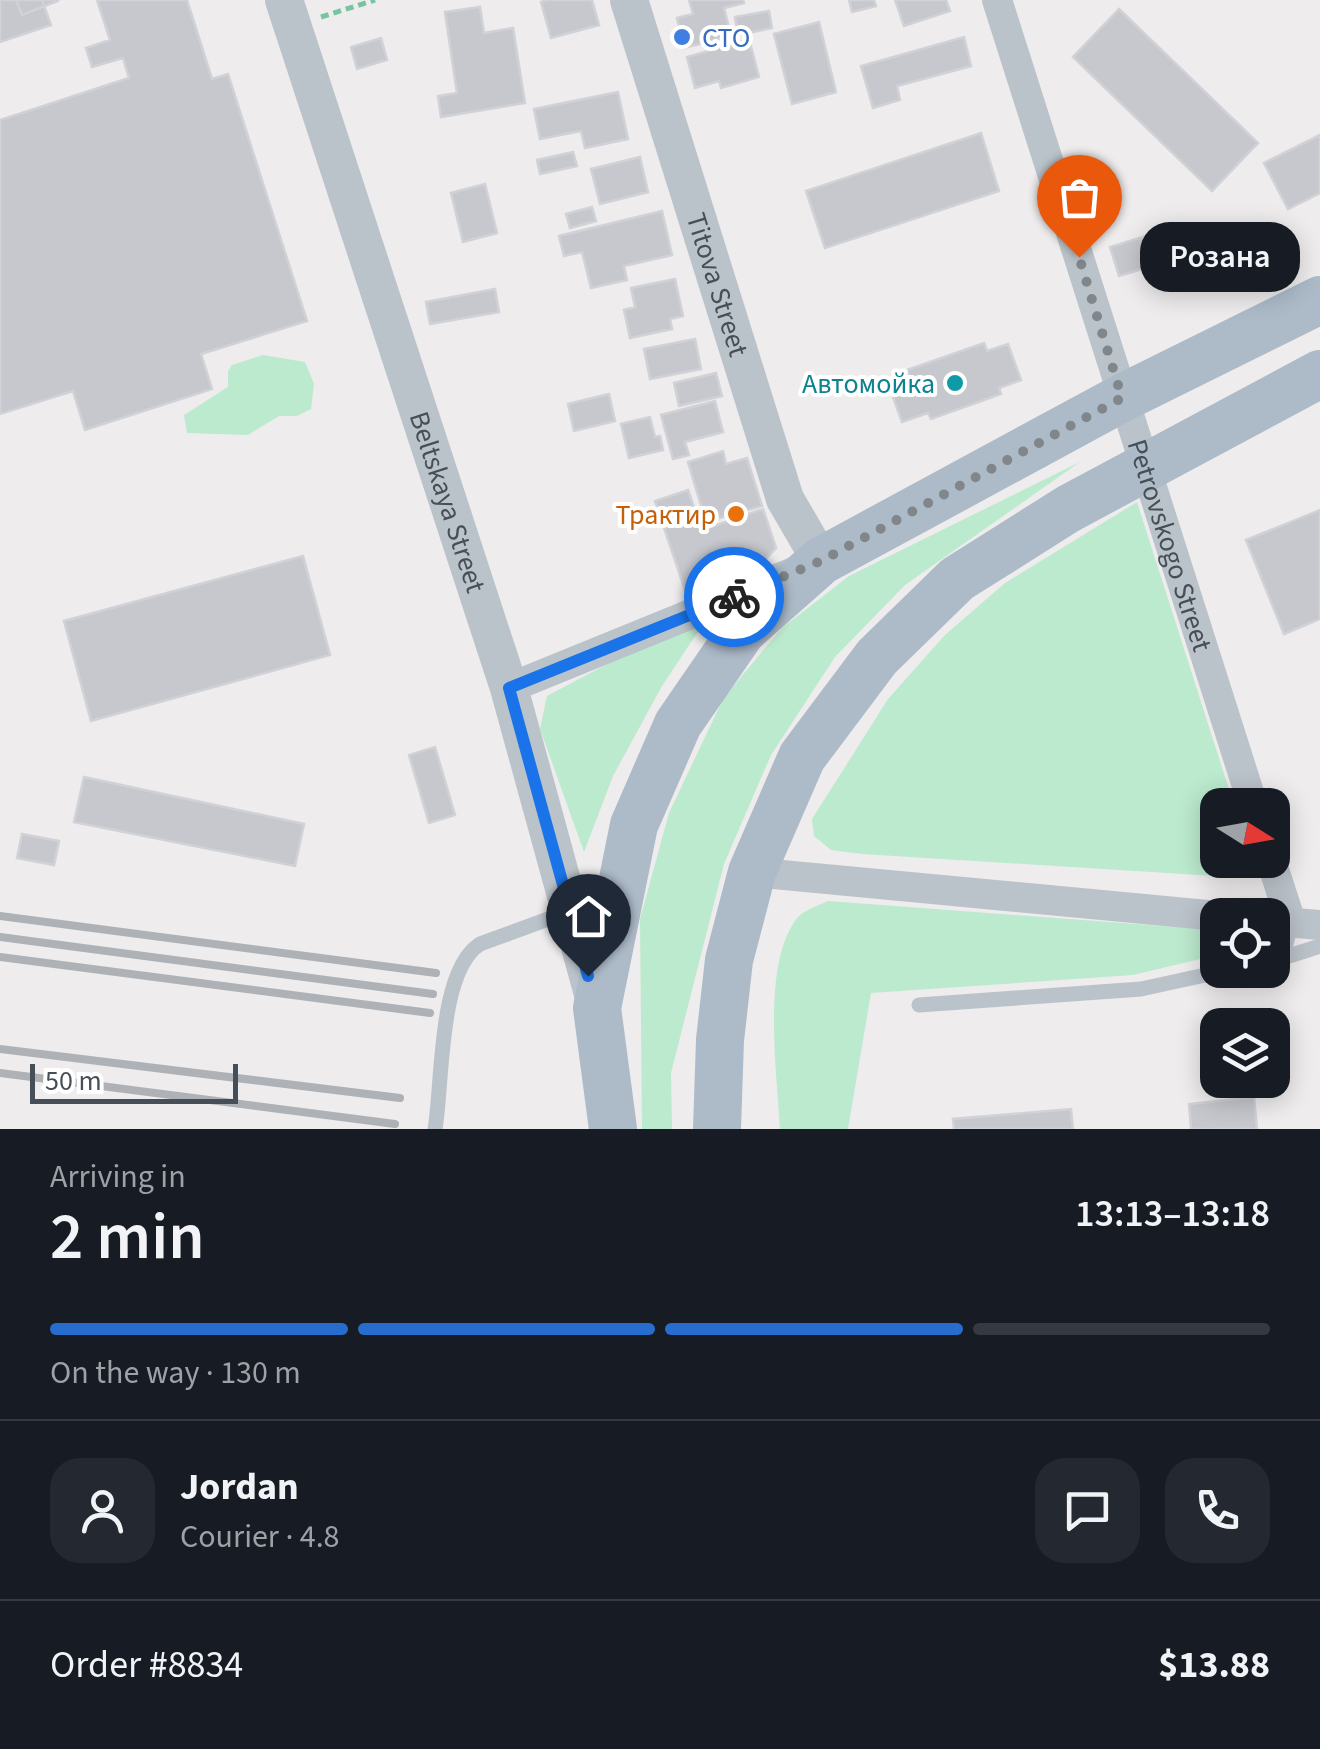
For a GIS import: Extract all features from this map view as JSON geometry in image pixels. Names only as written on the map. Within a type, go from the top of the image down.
[{"type":"main road","points":[[612,1129],[596,1008],[634,825],[678,724],[742,631],[821,561],[1122,398],[1320,300]]},
{"type":"main road","points":[[717,1129],[728,960],[752,872],[802,757],[876,657],[957,579],[1068,509],[1320,374]]},
{"type":"street","name":"Titova Street","points":[[629,0],[786,499],[821,561]]},
{"type":"street","name":"Petrovskogo Street","points":[[998,0],[1249,788]]},
{"type":"street","name":"Beltskaya Street","points":[[288,13],[509,688],[596,1008]]},
{"type":"street","points":[[509,688],[821,561]]},
{"type":"street","points":[[752,872],[1200,914]]},
{"type":"street","points":[[1278,878],[1295,923]]},
{"type":"lane","points":[[435,1129],[448,1008],[460,965],[468,952],[570,911]]},
{"type":"lane","points":[[1290,955],[1320,946]]},
{"type":"lane","points":[[919,1006],[1141,990],[1200,976]]},
{"type":"path","points":[[288,13],[376,0]]},
{"type":"green space","points":[[263,355],[305,362],[314,384],[311,409],[297,416],[279,416],[248,435],[187,433],[184,415],[228,387],[232,365]]},
{"type":"green space","points":[[1080,462],[905,585],[835,657],[771,755],[724,864],[671,1073],[672,1129],[642,1129],[640,919],[669,813],[724,697],[782,628],[849,576]]},
{"type":"green space","points":[[1137,502],[1229,788],[1200,788],[1200,875],[862,854],[831,850],[814,836],[812,819],[888,699],[945,635],[1005,583]]},
{"type":"green space","points":[[694,618],[703,624],[662,686],[613,776],[584,852],[540,729],[547,696]]},
{"type":"green space","points":[[828,901],[1200,929],[1200,959],[1133,975],[871,993],[848,1129],[780,1129],[774,1022],[778,965],[798,917]]},
{"type":"building","points":[[0,0],[42,0],[51,25],[0,42]]},
{"type":"building","points":[[16,0],[58,0],[58,1],[22,15]]},
{"type":"building","points":[[97,0],[187,0],[212,79],[228,74],[307,321],[201,354],[212,389],[85,430],[73,391],[0,414],[0,120],[129,78],[123,58],[92,67],[86,48],[110,40]]},
{"type":"building","points":[[592,0],[599,25],[551,38],[541,2]]},
{"type":"building","points":[[689,0],[743,0],[744,3],[724,8],[731,36],[684,48],[677,18],[693,14]]},
{"type":"building","points":[[849,0],[874,0],[876,6],[852,12]]},
{"type":"building","points":[[895,0],[946,0],[950,11],[904,26]]},
{"type":"building","points":[[480,7],[484,33],[513,28],[525,103],[441,117],[438,96],[457,93],[445,12]]},
{"type":"building","points":[[1119,9],[1258,143],[1212,191],[1073,57]]},
{"type":"building","points":[[769,11],[772,28],[738,35],[735,17]]},
{"type":"building","points":[[819,22],[836,92],[792,104],[774,34]]},
{"type":"building","points":[[964,37],[971,66],[897,86],[900,100],[873,108],[861,66]]},
{"type":"building","points":[[381,38],[387,60],[357,69],[351,47]]},
{"type":"building","points":[[749,39],[759,77],[721,88],[719,81],[695,88],[687,57]]},
{"type":"building","points":[[618,92],[628,139],[585,148],[581,131],[540,139],[534,109]]},
{"type":"building","points":[[981,133],[999,191],[825,248],[806,191]]},
{"type":"building","points":[[1320,135],[1320,193],[1288,209],[1264,163]]},
{"type":"building","points":[[573,152],[577,166],[540,174],[537,160]]},
{"type":"building","points":[[640,157],[648,192],[600,204],[591,169]]},
{"type":"building","points":[[485,184],[497,233],[463,242],[451,193]]},
{"type":"building","points":[[592,207],[596,221],[570,228],[566,214]]},
{"type":"building","points":[[662,211],[672,255],[624,266],[627,280],[591,288],[582,252],[564,256],[559,236]]},
{"type":"building","points":[[1165,230],[1173,260],[1119,276],[1110,247]]},
{"type":"building","points":[[675,279],[683,316],[670,319],[672,329],[630,338],[624,310],[635,307],[631,288]]},
{"type":"building","points":[[495,289],[499,312],[430,324],[426,302]]},
{"type":"building","points":[[695,339],[701,369],[650,379],[644,349]]},
{"type":"building","name":"Автомойка","points":[[984,343],[987,351],[1008,344],[1021,380],[999,388],[1001,394],[931,419],[928,413],[902,422],[889,386],[910,378],[907,370]]},
{"type":"building","points":[[716,373],[722,396],[679,406],[674,383]]},
{"type":"building","points":[[609,394],[615,421],[574,431],[568,404]]},
{"type":"building","points":[[715,401],[723,432],[685,442],[689,455],[673,459],[661,415]]},
{"type":"building","points":[[650,417],[663,450],[629,458],[621,424]]},
{"type":"building","points":[[723,451],[726,464],[747,458],[762,506],[706,522],[688,462]]},
{"type":"building","points":[[688,490],[702,530],[763,509],[776,548],[760,565],[685,590],[655,501]]},
{"type":"building","points":[[1320,510],[1320,619],[1284,634],[1246,540]]},
{"type":"building","points":[[303,556],[330,655],[91,721],[64,621]]},
{"type":"building","points":[[435,747],[455,815],[429,823],[409,755]]},
{"type":"building","points":[[84,777],[304,824],[295,866],[74,822]]},
{"type":"building","points":[[22,834],[59,841],[54,865],[17,858]]},
{"type":"building","points":[[1254,1098],[1257,1129],[1191,1129],[1189,1104]]},
{"type":"building","points":[[1071,1109],[1073,1129],[954,1129],[953,1119]]},
{"type":"railway","points":[[0,916],[436,973]]},
{"type":"railway","points":[[0,937],[433,994]]},
{"type":"railway","points":[[0,957],[430,1013]]},
{"type":"railway","points":[[0,1049],[400,1098]]},
{"type":"railway","points":[[0,1073],[395,1124]]},
{"type":"way so far","points":[[734,597],[821,561],[1122,398],[1079,257]]},
{"type":"place","name":"СТО","points":[[682,37]]},
{"type":"place","name":"Розана","points":[[1079,257]]},
{"type":"place","name":"Автомойка","points":[[955,383]]},
{"type":"place","name":"Трактир","points":[[736,514]]},
{"type":"route","points":[[588,976],[509,688],[734,597]]}]
